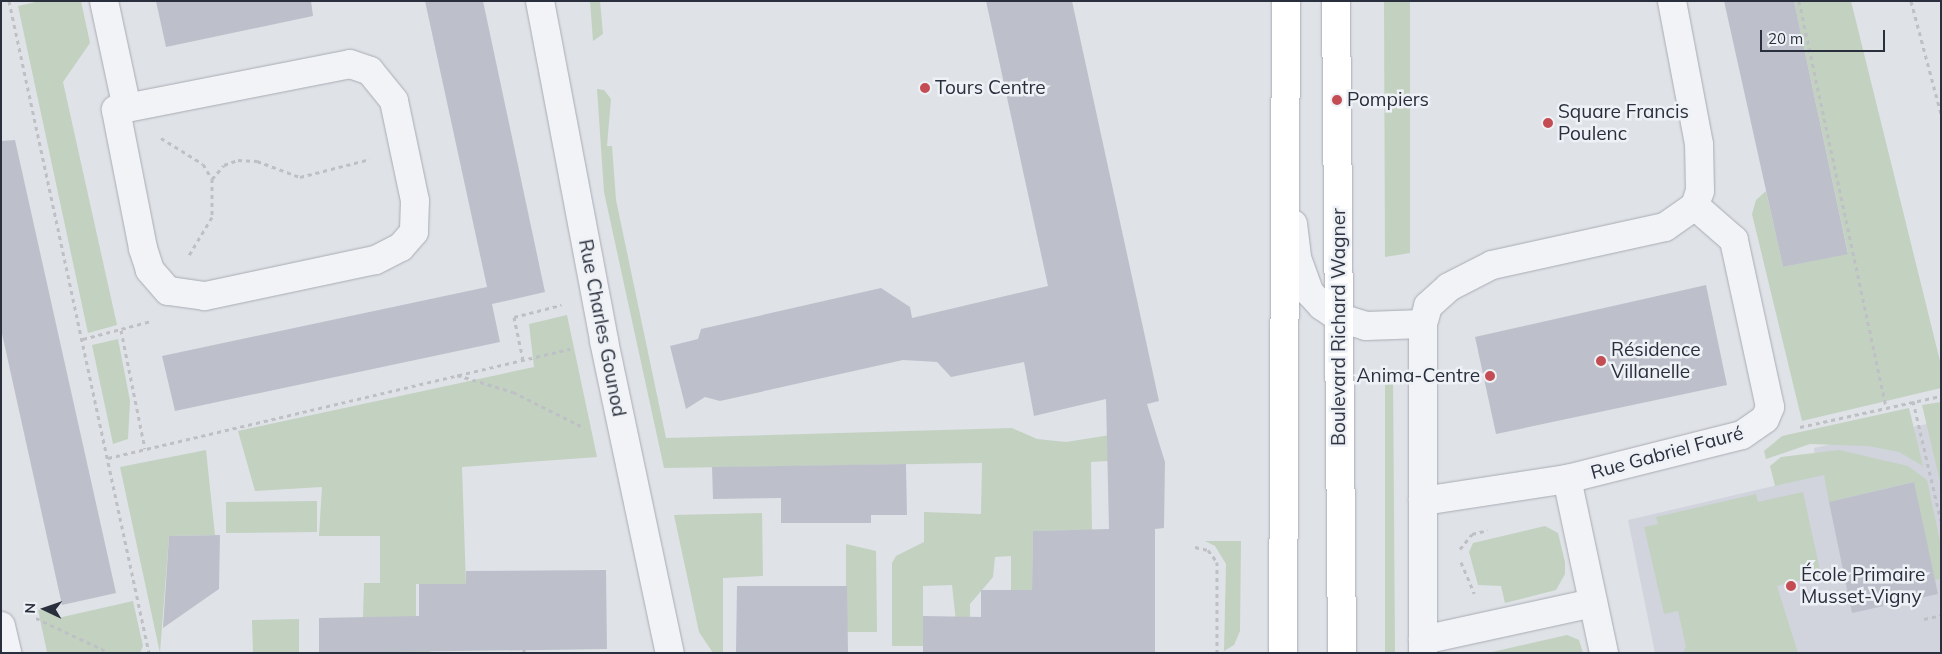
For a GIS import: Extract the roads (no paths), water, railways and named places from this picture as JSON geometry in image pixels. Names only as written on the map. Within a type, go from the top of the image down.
[{"type":"main road","points":[[1283,653],[1287,173],[1286,1]]},
{"type":"main road","name":"Boulevard Richard Wagner","points":[[1336,1],[1340,318],[1341,652]]},
{"type":"street","points":[[104,1],[121,109],[144,248],[150,270],[168,291],[205,296],[375,260],[401,247],[414,232],[416,217],[394,101],[383,83],[370,71],[350,64],[121,109]]},
{"type":"street","name":"Rue Charles Gounod","points":[[540,1],[604,341],[670,653]]},
{"type":"street","points":[[1593,603],[1423,646],[1423,324],[1436,296],[1469,275],[1665,227],[1695,206],[1700,191],[1698,144],[1672,1]]},
{"type":"street","points":[[1287,173],[1297,258],[1310,293],[1340,318],[1366,326],[1423,324]]},
{"type":"street","name":"Rue Gabriel Fauré","points":[[1604,653],[1567,479],[1742,435],[1765,419],[1770,395],[1734,240],[1695,206]]},
{"type":"street","points":[[1423,501],[1567,479]]},
{"type":"street","points":[[1,626],[7,653]]},
{"type":"place","name":"Tours Centre","points":[[925,88]]},
{"type":"place","name":"Pompiers","points":[[1337,100]]},
{"type":"place","name":"Square Francis Poulenc","points":[[1548,123]]},
{"type":"place","name":"Résidence Villanelle","points":[[1601,361]]},
{"type":"place","name":"Anima-Centre","points":[[1490,376]]},
{"type":"place","name":"École Primaire Musset-Vigny","points":[[1791,586]]}]
